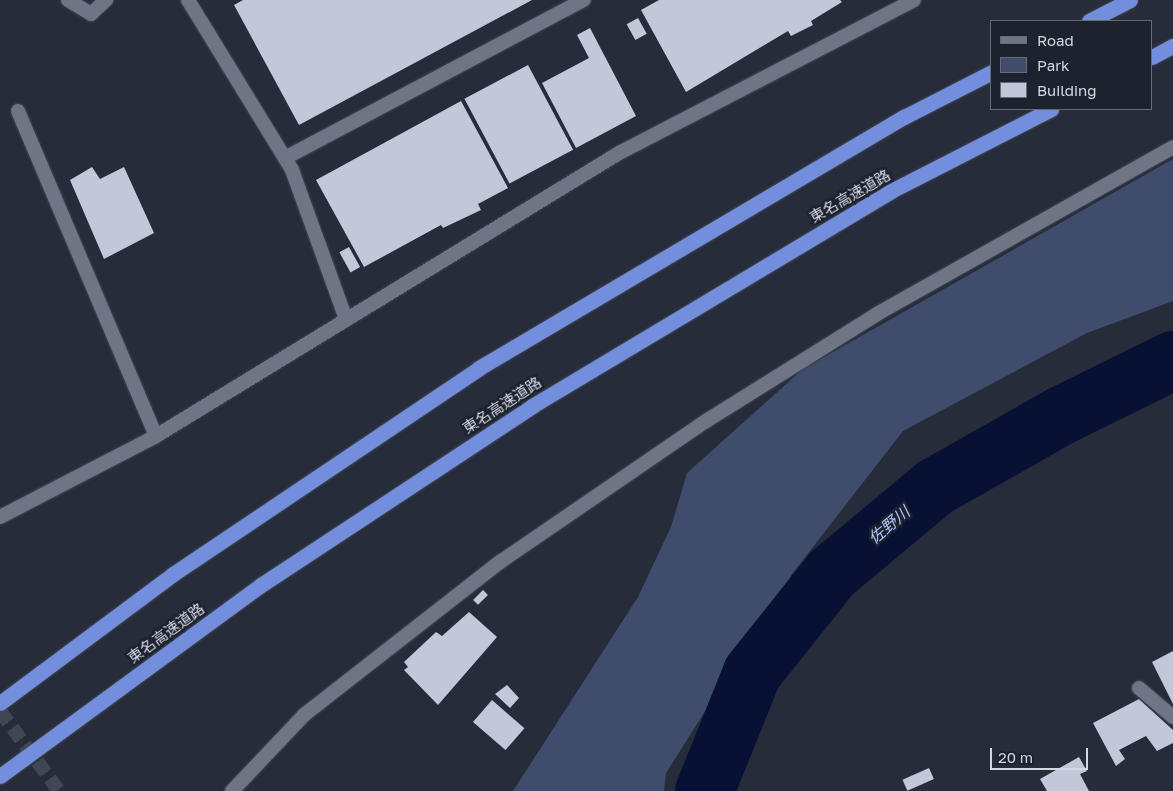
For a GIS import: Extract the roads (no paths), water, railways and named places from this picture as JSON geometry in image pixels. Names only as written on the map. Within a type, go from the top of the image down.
[{"type":"highway","points":[[1091,20],[1130,0]]},
{"type":"highway","points":[[1153,56],[1173,46]]},
{"type":"highway","points":[[0,703],[173,574],[479,368],[904,117],[990,73]]},
{"type":"highway","name":"東名高速道路","points":[[0,776],[261,585],[532,406],[891,192],[1049,110]]},
{"type":"street","points":[[68,0],[92,14],[106,0]]},
{"type":"street","points":[[188,0],[284,158],[346,319]]},
{"type":"street","points":[[284,158],[584,0]]},
{"type":"street","points":[[0,517],[156,436],[619,153],[914,0]]},
{"type":"street","points":[[18,111],[156,436]]},
{"type":"street","points":[[232,791],[304,715],[500,562],[624,477],[877,314],[1173,146]]},
{"type":"street","points":[[1139,688],[1173,716]]},
{"type":"waterway","name":"佐野川","points":[[704,791],[752,672],[831,573],[934,487],[1061,415],[1173,360]]},
{"type":"tunnel","points":[[0,711],[59,791]]}]
